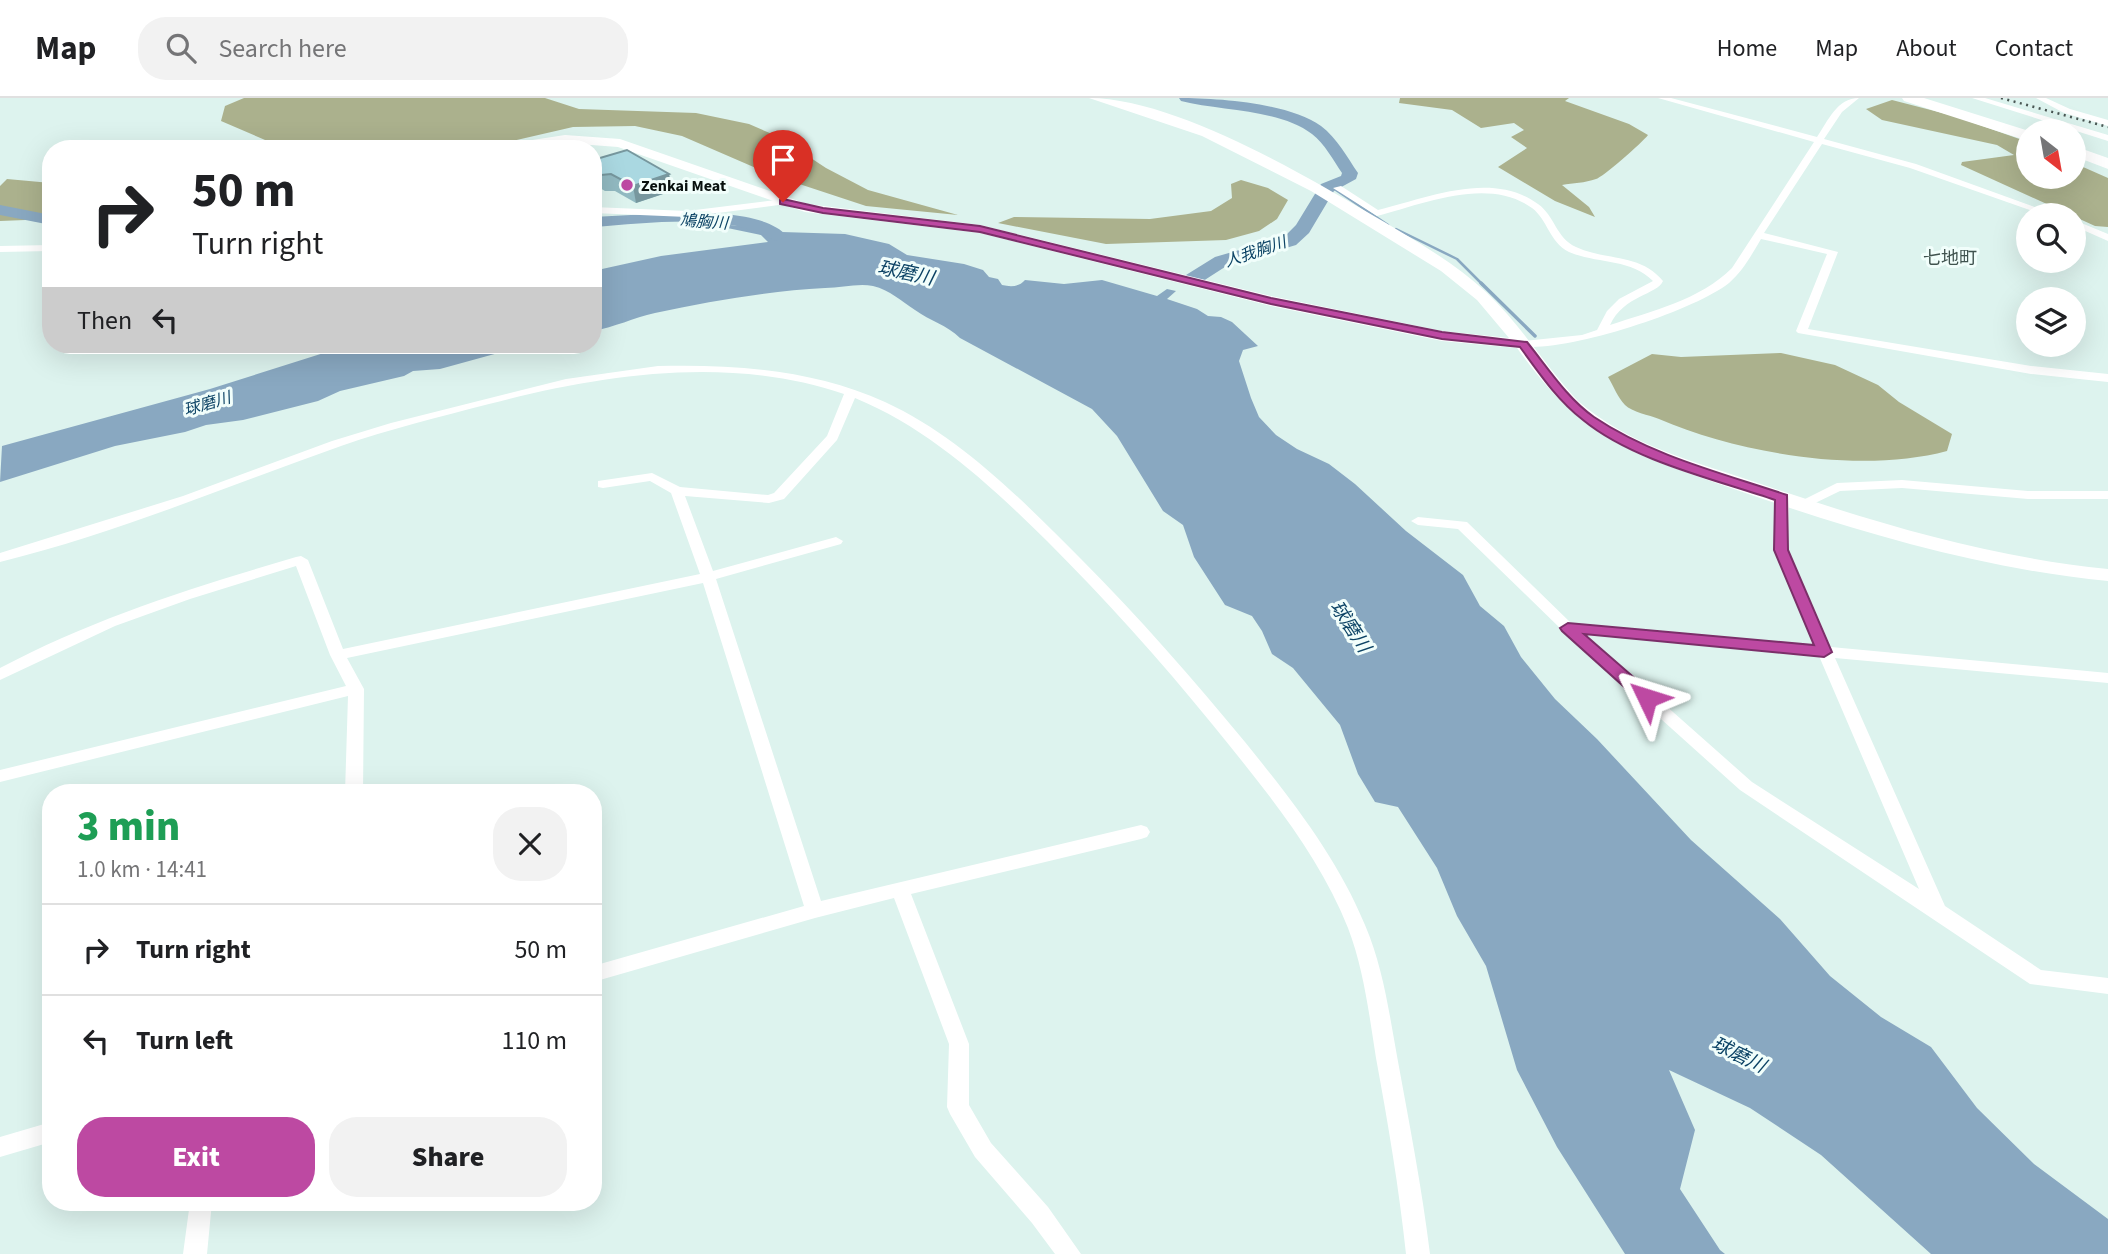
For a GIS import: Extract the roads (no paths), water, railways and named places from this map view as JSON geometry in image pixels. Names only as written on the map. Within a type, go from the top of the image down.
[{"type":"highway","points":[[1909,98],[2016,129]]},
{"type":"highway","points":[[1923,98],[2016,129]]},
{"type":"highway","points":[[2086,153],[2108,159]]},
{"type":"highway","points":[[2086,154],[2108,164]]},
{"type":"main road","points":[[1095,98],[1146,110],[1182,123],[1344,204],[1409,243],[1481,296],[1523,344],[1563,397],[1589,419],[1628,442],[1664,458],[1929,545],[2008,563],[2108,575]]},
{"type":"main road","points":[[558,140],[579,140]]},
{"type":"main road","points":[[602,142],[620,143],[664,156],[783,202],[814,209],[980,229],[1271,301],[1442,335],[1523,344]]},
{"type":"street","points":[[1662,98],[1933,173],[2018,203]]},
{"type":"street","points":[[1523,344],[1560,342],[1602,331],[1689,302],[1725,281],[1736,270],[1821,142],[1839,110],[1855,98]]},
{"type":"street","points":[[1976,98],[2108,138]]},
{"type":"street","points":[[2040,98],[2067,111],[2108,123]]},
{"type":"street","points":[[1338,188],[1377,213],[1474,191],[1506,191],[1520,196],[1537,206],[1549,229],[1569,248],[1632,263],[1653,273],[1658,281],[1656,286],[1620,300],[1606,317],[1602,331]]},
{"type":"street","points":[[602,210],[687,214],[783,202]]},
{"type":"street","points":[[2086,228],[2108,237]]},
{"type":"street","points":[[1758,235],[1833,252],[1802,331],[2031,370],[2108,378]]},
{"type":"street","points":[[0,249],[42,248]]},
{"type":"street","points":[[0,558],[189,499],[342,442],[446,412],[592,377],[633,371],[682,369],[784,377],[851,393],[912,421],[970,464],[1022,509],[1127,613],[1194,689],[1274,790],[1314,849],[1352,917],[1372,973],[1412,1199],[1418,1254]]},
{"type":"street","points":[[603,484],[652,477],[677,491],[769,499],[779,496],[833,438],[851,393]]},
{"type":"street","points":[[1802,504],[1837,487],[1902,484],[2028,495],[2108,495]]},
{"type":"street","points":[[677,491],[708,577],[815,910]]},
{"type":"street","points":[[1782,498],[1781,550],[1938,911]]},
{"type":"street","points":[[1418,521],[1462,525],[1568,628],[1746,786],[2037,978],[2108,986]]},
{"type":"street","points":[[338,655],[708,577],[836,541]]},
{"type":"street","points":[[0,674],[85,631],[131,613],[301,560],[338,655],[356,689],[354,784]]},
{"type":"street","points":[[1568,628],[2108,678]]},
{"type":"street","points":[[0,776],[356,689]]},
{"type":"street","points":[[602,971],[815,910],[1141,832]]},
{"type":"street","points":[[900,889],[959,1044],[958,1107],[983,1150],[1069,1254]]},
{"type":"street","points":[[0,1147],[42,1135]]},
{"type":"street","points":[[195,1254],[200,1211]]},
{"type":"water","name":"球磨川","points":[[728,217],[730,225],[740,226],[745,222],[782,232],[845,234],[889,244],[907,255],[964,264],[983,270],[989,277],[998,279],[1005,286],[1017,285],[1025,280],[1064,284],[1102,280],[1157,296],[1167,289],[1176,291],[1167,299],[1197,309],[1208,316],[1221,317],[1232,322],[1258,346],[1243,350],[1239,361],[1259,417],[1276,435],[1297,449],[1329,464],[1355,484],[1406,531],[1463,575],[1480,606],[1504,626],[1521,657],[1555,699],[1597,739],[1691,840],[1780,919],[1830,976],[1881,1017],[1931,1047],[1977,1108],[2034,1164],[2108,1219],[2108,1254],[1931,1254],[1821,1155],[1750,1108],[1669,1070],[1695,1130],[1680,1189],[1725,1254],[1625,1254],[1557,1147],[1517,1070],[1486,966],[1457,916],[1437,868],[1398,807],[1375,802],[1358,774],[1340,725],[1293,668],[1272,654],[1252,616],[1225,605],[1194,557],[1183,525],[1163,511],[1117,436],[1092,409],[960,338],[890,293],[873,286],[804,289],[739,297],[655,313],[602,329],[602,269],[661,256],[768,242],[761,235],[713,225]]},
{"type":"water","name":"球磨川","points":[[321,354],[494,354],[440,369],[413,371],[404,376],[340,391],[318,401],[243,420],[206,425],[115,446],[0,482],[2,446],[210,389]]},
{"type":"waterway","name":"人我胸川","points":[[1186,98],[1273,113],[1305,123],[1327,139],[1350,173],[1348,179],[1327,188],[1294,238],[1275,247],[1222,261],[1193,279]]},
{"type":"waterway","points":[[1330,186],[1388,225]]},
{"type":"waterway","name":"鳩胸川","points":[[0,210],[42,218]]},
{"type":"waterway","name":"鳩胸川","points":[[602,221],[662,217],[714,218],[739,221],[778,236]]},
{"type":"waterway","points":[[1396,229],[1457,259],[1481,283]]},
{"type":"waterway","points":[[1481,283],[1535,336]]},
{"type":"railway","points":[[2001,98],[2108,127]]},
{"type":"place","name":"Zenkai Meat","points":[[627,185]]},
{"type":"district","name":"七地町","points":[[1950,258]]}]
